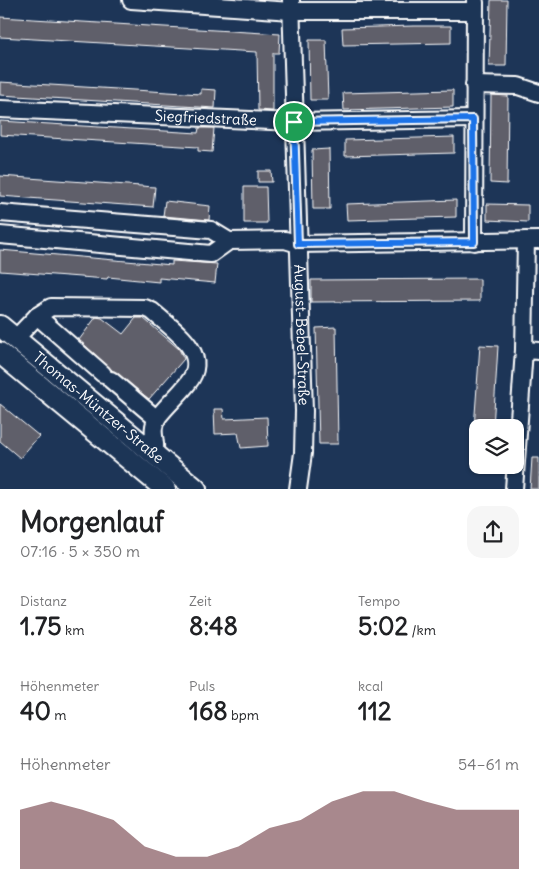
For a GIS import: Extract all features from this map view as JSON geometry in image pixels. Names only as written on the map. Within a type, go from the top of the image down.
[{"type":"main road","name":"Thomas-Müntzer-Straße","points":[[7,333],[196,489]]},
{"type":"main road","name":"Thomas-Müntzer-Straße","points":[[0,353],[165,489]]},
{"type":"street","points":[[131,0],[291,5],[474,6],[474,242]]},
{"type":"street","name":"August-Bebel-Straße","points":[[291,5],[304,410],[303,453],[298,489]]},
{"type":"street","points":[[474,85],[518,86],[539,93]]},
{"type":"street","name":"Siegfriedstraße","points":[[0,109],[294,122],[473,119]]},
{"type":"street","points":[[0,213],[211,230],[228,241],[285,240],[298,244],[533,240],[531,350],[514,489]]},
{"type":"street","points":[[0,234],[211,254],[228,241]]},
{"type":"street","points":[[7,333],[51,308],[145,308],[159,317],[191,345],[195,355],[195,370],[190,380],[157,419],[152,433],[154,454]]},
{"type":"street","points":[[38,316],[157,419]]},
{"type":"building","points":[[491,0],[507,0],[506,66],[489,66]]},
{"type":"building","points":[[0,17],[280,34],[279,53],[273,53],[273,111],[258,110],[257,52],[0,37]]},
{"type":"building","points":[[451,26],[451,43],[343,45],[342,28]]},
{"type":"building","points":[[309,40],[326,40],[328,100],[310,100]]},
{"type":"building","points":[[0,82],[201,94],[201,89],[216,90],[215,108],[0,95]]},
{"type":"building","points":[[453,90],[453,107],[344,110],[343,93]]},
{"type":"building","points":[[491,95],[508,96],[507,184],[490,183]]},
{"type":"building","points":[[0,121],[198,133],[199,128],[214,128],[212,152],[198,151],[198,147],[0,135]]},
{"type":"building","points":[[454,137],[454,153],[345,156],[345,140]]},
{"type":"building","points":[[329,149],[330,209],[313,209],[312,150]]},
{"type":"building","points":[[258,171],[271,171],[272,182],[258,182]]},
{"type":"building","points":[[0,176],[155,187],[153,207],[0,196]]},
{"type":"building","points":[[244,187],[266,187],[267,223],[244,223]]},
{"type":"building","points":[[456,200],[456,217],[347,220],[346,204]]},
{"type":"building","points":[[165,201],[210,206],[209,220],[163,216]]},
{"type":"building","points":[[487,204],[528,205],[528,222],[487,220]]},
{"type":"building","points":[[0,250],[172,265],[172,261],[217,264],[215,283],[159,278],[159,282],[0,271]]},
{"type":"building","points":[[480,279],[480,301],[311,302],[311,280]]},
{"type":"building","points":[[96,317],[102,318],[123,334],[136,318],[143,318],[179,349],[184,359],[149,399],[112,370],[79,340]]},
{"type":"building","points":[[336,327],[338,444],[319,444],[316,328]]},
{"type":"building","points":[[480,345],[498,346],[494,419],[475,419]]},
{"type":"building","points":[[0,404],[39,436],[20,458],[0,441]]},
{"type":"building","points":[[214,409],[223,409],[224,419],[267,417],[268,446],[241,448],[238,433],[215,434]]},
{"type":"building","points":[[532,458],[539,458],[539,489],[530,489]]},
{"type":"route","points":[[473,119],[474,242],[298,244],[294,122],[473,119]]}]
